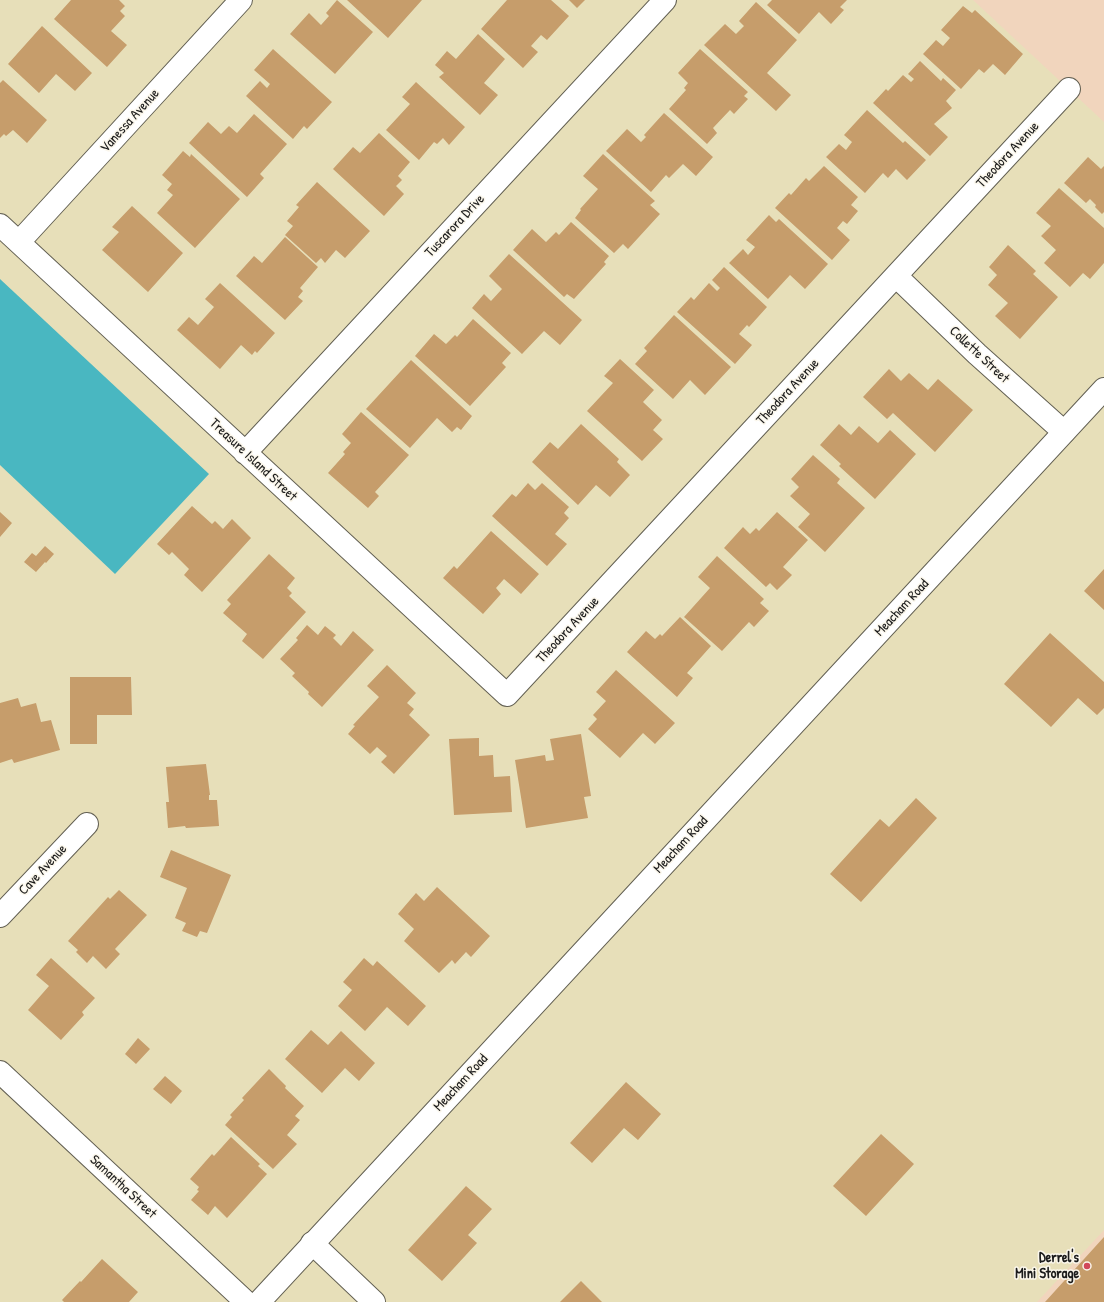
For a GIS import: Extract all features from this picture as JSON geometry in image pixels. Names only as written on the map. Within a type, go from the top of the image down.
[{"type":"street","name":"Vanessa Avenue","points":[[19,242],[241,0]]},
{"type":"street","name":"Tuscarora Drive","points":[[245,453],[665,0]]},
{"type":"street","name":"Theodora Avenue","points":[[507,695],[1069,89]]},
{"type":"street","name":"Treasure Island Street","points":[[0,225],[507,695]]},
{"type":"street","name":"Collette Street","points":[[896,276],[977,354],[1064,432]]},
{"type":"street","name":"Meacham Road","points":[[259,1302],[1104,389]]},
{"type":"street","name":"Cave Avenue","points":[[0,916],[86,824]]},
{"type":"street","name":"Samantha Street","points":[[0,1072],[246,1302]]},
{"type":"street","points":[[312,1243],[374,1302]]},
{"type":"shaded area","points":[[973,0],[1104,0],[1104,122]]},
{"type":"shaded area","name":"Derrel's Mini Storage","points":[[1104,1230],[1104,1302],[1037,1302]]},
{"type":"water","points":[[0,279],[209,474],[115,574],[0,465]]},
{"type":"building","points":[[71,0],[119,0],[125,6],[120,11],[125,16],[111,31],[127,45],[107,67],[54,19]]},
{"type":"building","points":[[337,0],[373,32],[335,74],[290,34],[309,13],[321,25],[329,16],[326,13]]},
{"type":"building","points":[[347,0],[422,0],[388,38]]},
{"type":"building","points":[[507,0],[551,0],[569,16],[547,40],[541,35],[531,46],[538,52],[523,68],[481,29]]},
{"type":"building","points":[[569,0],[585,0],[577,8]]},
{"type":"building","points":[[772,0],[847,0],[840,7],[844,10],[831,24],[819,12],[799,34],[767,5]]},
{"type":"building","points":[[756,2],[797,40],[767,73],[791,95],[776,111],[704,45],[725,24],[736,34],[744,26],[739,21]]},
{"type":"building","points":[[963,6],[972,13],[975,10],[1023,54],[1005,75],[993,64],[984,73],[979,69],[961,89],[923,54],[936,40],[943,46],[950,38],[941,30]]},
{"type":"building","points":[[42,26],[92,73],[75,91],[56,74],[39,93],[8,64]]},
{"type":"building","points":[[478,34],[505,59],[484,83],[498,95],[480,115],[439,77],[444,73],[435,65],[447,51],[456,59]]},
{"type":"building","points":[[273,49],[332,102],[307,129],[304,126],[293,139],[246,96],[260,81],[267,88],[270,84],[254,70]]},
{"type":"building","points":[[700,49],[748,92],[744,96],[748,99],[734,114],[730,110],[713,128],[717,133],[707,144],[669,109],[686,90],[684,88],[688,83],[678,73]]},
{"type":"building","points":[[920,61],[941,81],[943,78],[956,90],[946,101],[952,108],[934,124],[948,137],[930,156],[873,103],[886,89],[888,91],[903,75],[911,82],[914,79],[908,74]]},
{"type":"building","points":[[3,80],[47,120],[27,143],[13,130],[6,136],[4,134],[0,138],[0,83]]},
{"type":"building","points":[[416,82],[465,127],[449,145],[443,138],[437,144],[434,142],[419,160],[386,130],[410,104],[402,97]]},
{"type":"building","points":[[867,110],[903,143],[905,141],[926,160],[907,180],[896,169],[888,178],[883,173],[865,193],[826,157],[839,144],[846,150],[852,142],[844,135]]},
{"type":"building","points":[[664,113],[713,157],[696,176],[683,164],[669,178],[666,175],[651,192],[606,151],[627,129],[641,142],[646,137],[644,135]]},
{"type":"building","points":[[254,114],[287,144],[260,174],[264,178],[247,197],[189,143],[208,122],[221,134],[229,126],[237,133]]},
{"type":"building","points":[[379,133],[410,162],[398,176],[402,180],[396,186],[404,194],[384,216],[333,169],[353,147],[360,153]]},
{"type":"building","points":[[183,151],[190,157],[191,154],[240,199],[195,248],[157,213],[173,195],[167,190],[172,184],[162,175]]},
{"type":"building","points":[[603,154],[655,201],[650,205],[660,214],[628,249],[623,244],[614,253],[575,218],[581,210],[580,209],[598,189],[583,176]]},
{"type":"building","points":[[1088,157],[1101,169],[1104,166],[1104,212],[1102,214],[1090,199],[1086,203],[1064,183]]},
{"type":"building","points":[[824,166],[858,197],[851,205],[858,211],[847,224],[843,221],[837,228],[850,240],[832,260],[775,208],[789,193],[791,195],[806,178],[809,181]]},
{"type":"building","points":[[317,182],[370,231],[345,258],[336,250],[325,263],[321,258],[316,263],[285,235],[293,226],[287,221],[299,207],[296,205]]},
{"type":"building","points":[[1059,188],[1104,228],[1104,263],[1090,279],[1083,273],[1070,287],[1044,263],[1056,250],[1041,236],[1051,226],[1036,213]]},
{"type":"building","points":[[132,206],[183,253],[148,292],[102,250],[119,232],[112,227]]},
{"type":"building","points":[[769,215],[776,222],[779,219],[828,264],[805,289],[790,275],[768,299],[729,263],[743,249],[748,255],[755,247],[746,240]]},
{"type":"building","points":[[571,222],[609,256],[604,262],[606,264],[574,299],[567,294],[564,297],[513,250],[532,229],[546,242],[556,232],[559,235]]},
{"type":"building","points":[[285,237],[318,267],[300,288],[303,291],[298,297],[303,301],[285,320],[236,276],[254,256],[262,263]]},
{"type":"building","points":[[1008,245],[1036,271],[1033,274],[1058,297],[1020,339],[995,316],[1008,303],[988,285],[997,275],[989,267]]},
{"type":"building","points":[[509,254],[582,320],[560,345],[544,331],[522,354],[472,308],[484,294],[491,301],[502,289],[489,276]]},
{"type":"building","points":[[724,267],[767,307],[749,327],[747,325],[739,334],[752,345],[735,364],[677,312],[691,297],[694,300],[709,283],[717,291],[720,288],[712,280]]},
{"type":"building","points":[[220,283],[275,333],[257,353],[255,351],[252,355],[241,345],[220,369],[177,330],[189,317],[198,325],[214,307],[205,299]]},
{"type":"building","points":[[674,315],[731,367],[705,395],[690,380],[673,399],[635,364],[647,351],[644,348]]},
{"type":"building","points":[[473,319],[511,353],[502,363],[506,367],[470,406],[415,356],[434,334],[446,344],[455,335],[457,337]]},
{"type":"building","points":[[620,359],[654,390],[643,402],[662,420],[653,430],[663,439],[642,461],[587,411],[613,383],[604,376]]},
{"type":"building","points":[[411,360],[472,416],[461,430],[457,427],[452,432],[437,418],[410,448],[366,409]]},
{"type":"building","points":[[889,369],[901,381],[909,373],[928,390],[938,379],[973,410],[935,452],[893,413],[887,419],[863,397]]},
{"type":"building","points":[[361,412],[409,455],[375,492],[379,496],[368,508],[328,473],[345,454],[343,452],[351,443],[342,434]]},
{"type":"building","points":[[581,424],[619,459],[617,462],[630,475],[610,497],[596,485],[578,505],[532,462],[550,442],[558,449]]},
{"type":"building","points":[[839,424],[851,435],[859,426],[878,443],[890,430],[916,454],[875,499],[839,466],[841,464],[820,445]]},
{"type":"building","points":[[813,455],[840,479],[837,483],[865,508],[825,552],[798,527],[810,514],[790,496],[799,487],[791,479]]},
{"type":"building","points":[[528,483],[535,490],[542,483],[569,507],[564,513],[569,518],[555,534],[567,544],[547,566],[492,516],[512,494],[516,497]]},
{"type":"building","points":[[192,506],[212,524],[215,521],[223,529],[232,519],[251,538],[202,592],[184,575],[189,569],[172,552],[169,555],[157,544]]},
{"type":"building","points":[[0,512],[12,523],[0,537]]},
{"type":"building","points":[[777,512],[808,540],[783,567],[792,575],[777,590],[770,583],[766,587],[724,548],[743,527],[750,534],[756,528],[759,531]]},
{"type":"building","points":[[491,531],[539,574],[521,594],[504,579],[496,588],[501,594],[483,614],[443,578],[454,566],[457,569]]},
{"type":"building","points":[[45,546],[54,554],[36,572],[24,562],[32,553],[36,556]]},
{"type":"building","points":[[269,554],[295,578],[287,588],[292,593],[289,596],[306,612],[263,659],[242,641],[247,634],[223,613],[231,604],[227,600]]},
{"type":"building","points":[[717,556],[764,599],[760,603],[769,611],[754,627],[749,622],[722,651],[684,617],[710,588],[698,577]]},
{"type":"building","points":[[1104,569],[1104,610],[1084,591]]},
{"type":"building","points":[[680,617],[711,646],[687,673],[693,678],[677,697],[627,652],[646,631],[655,639],[660,634],[662,636]]},
{"type":"building","points":[[307,625],[318,635],[325,626],[336,635],[333,638],[341,646],[353,631],[374,650],[322,707],[292,676],[295,673],[280,659],[298,640],[296,638]]},
{"type":"building","points":[[1050,633],[1104,682],[1104,708],[1097,715],[1078,698],[1051,727],[1004,684]]},
{"type":"building","points":[[387,665],[416,693],[407,703],[414,709],[409,715],[430,735],[394,774],[381,762],[387,756],[377,747],[370,754],[348,734],[355,726],[353,725],[379,697],[367,686]]},
{"type":"building","points":[[616,670],[675,723],[655,744],[643,733],[620,758],[588,729],[597,719],[593,715],[606,701],[596,692]]},
{"type":"building","points":[[70,677],[131,677],[132,715],[97,715],[97,744],[70,744]]},
{"type":"building","points":[[18,698],[21,707],[36,703],[41,722],[51,720],[60,750],[14,763],[12,759],[0,763],[0,703]]},
{"type":"building","points":[[581,734],[591,796],[584,797],[588,818],[526,828],[515,760],[545,755],[546,761],[554,760],[550,739]]},
{"type":"building","points":[[479,738],[479,756],[493,755],[494,777],[510,776],[512,812],[454,815],[449,739]]},
{"type":"building","points":[[206,764],[210,795],[209,800],[217,800],[219,826],[186,828],[185,826],[168,828],[166,802],[169,802],[166,767]]},
{"type":"building","points":[[916,798],[937,818],[861,902],[830,874],[880,819],[889,827]]},
{"type":"building","points":[[171,850],[231,875],[207,933],[200,931],[197,937],[182,931],[186,923],[175,918],[187,888],[160,877]]},
{"type":"building","points":[[437,887],[490,936],[471,957],[466,952],[455,964],[452,960],[439,973],[404,941],[414,929],[398,914],[416,893],[424,901]]},
{"type":"building","points":[[119,890],[147,915],[115,949],[120,954],[106,969],[93,956],[87,963],[76,952],[78,950],[68,941],[108,897],[110,899]]},
{"type":"building","points":[[51,958],[95,998],[82,1012],[84,1015],[61,1040],[28,1010],[49,986],[36,975]]},
{"type":"building","points":[[364,958],[373,966],[377,961],[426,1006],[408,1026],[387,1007],[365,1031],[338,1006],[352,990],[343,982]]},
{"type":"building","points":[[311,1030],[328,1045],[341,1031],[375,1063],[359,1081],[345,1068],[322,1093],[285,1059]]},
{"type":"building","points":[[138,1038],[150,1049],[136,1064],[125,1054]]},
{"type":"building","points":[[269,1069],[286,1086],[285,1088],[304,1106],[295,1116],[300,1120],[287,1135],[297,1144],[273,1169],[225,1125],[232,1117],[230,1115],[244,1100],[242,1098]]},
{"type":"building","points":[[165,1076],[182,1091],[171,1104],[153,1089]]},
{"type":"building","points":[[626,1082],[661,1114],[638,1140],[624,1128],[592,1163],[570,1143]]},
{"type":"building","points":[[881,1134],[914,1164],[866,1216],[833,1186]]},
{"type":"building","points":[[231,1137],[260,1164],[258,1166],[267,1174],[227,1218],[215,1206],[208,1215],[191,1200],[199,1191],[197,1190],[199,1187],[190,1179],[212,1154],[214,1156]]},
{"type":"building","points":[[466,1186],[492,1209],[468,1235],[477,1243],[442,1281],[408,1250]]},
{"type":"building","name":"Derrel's Mini Storage","points":[[1104,1237],[1104,1302],[1045,1302]]},
{"type":"building","points":[[102,1259],[138,1292],[129,1302],[64,1302],[62,1300]]},
{"type":"building","points":[[581,1281],[602,1302],[560,1302]]},
{"type":"place","name":"Derrel's Mini Storage","points":[[1087,1266]]}]
